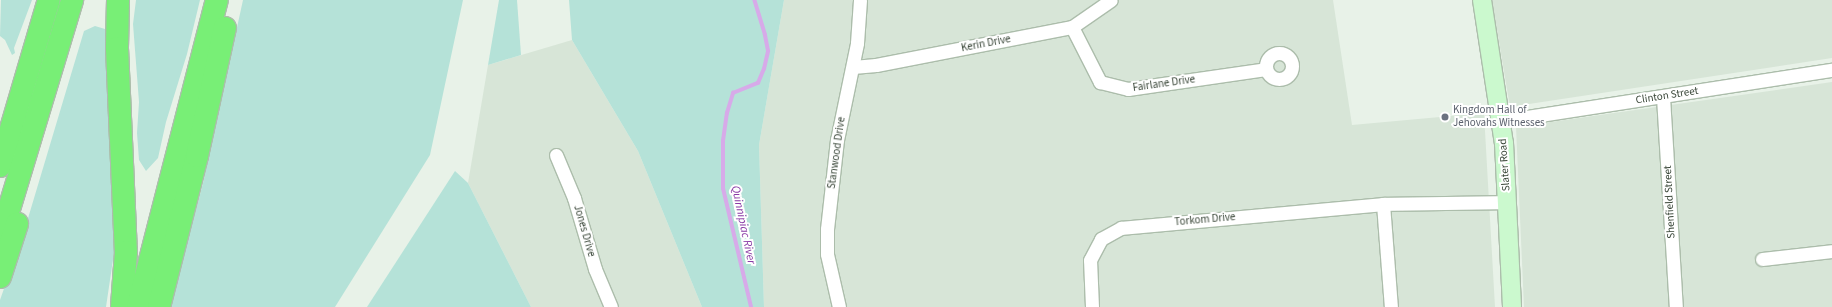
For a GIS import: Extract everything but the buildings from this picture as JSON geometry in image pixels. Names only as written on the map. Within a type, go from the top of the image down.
[{"type":"highway","points":[[0,166],[49,0]]},
{"type":"highway","points":[[0,239],[72,0]]},
{"type":"highway","points":[[118,0],[117,48],[125,230],[125,270],[122,307]]},
{"type":"highway","points":[[138,307],[218,0]]},
{"type":"highway","points":[[158,307],[197,156],[230,0]]},
{"type":"highway","points":[[0,277],[31,180],[32,135]]},
{"type":"main road","name":"Slater Road","points":[[1482,0],[1501,121],[1507,202],[1512,307]]},
{"type":"street","name":"Stanwood Drive","points":[[839,307],[827,254],[827,229],[837,140],[858,36],[860,0]]},
{"type":"street","name":"Kerin Drive","points":[[852,67],[876,65],[1072,27],[1111,0]]},
{"type":"street","name":"Fairlane Drive","points":[[1072,27],[1100,82],[1128,89],[1266,69]]},
{"type":"street","name":"Clinton Street","points":[[1501,121],[1832,70]]},
{"type":"street","name":"Shenfield Street","points":[[1663,97],[1676,307]]},
{"type":"street","name":"Jones Drive","points":[[556,155],[574,198],[595,269],[611,307]]},
{"type":"street","name":"Torkom Drive","points":[[1092,307],[1090,260],[1101,239],[1121,228],[1383,204],[1507,202]]},
{"type":"street","points":[[1383,204],[1391,307]]},
{"type":"street","points":[[1762,259],[1832,251]]},
{"type":"shaded area","points":[[1,0],[32,0],[14,48],[15,53],[12,55],[5,40],[0,36]]},
{"type":"shaded area","points":[[136,0],[200,0],[187,54],[166,122],[158,158],[146,171],[139,160],[137,133],[139,102],[133,24]]},
{"type":"shaded area","points":[[243,0],[463,0],[430,155],[335,307],[170,307],[203,183]]},
{"type":"shaded area","points":[[499,0],[517,0],[521,55],[488,65]]},
{"type":"shaded area","points":[[569,0],[784,0],[759,145],[764,307],[702,307],[638,151],[572,40]]},
{"type":"shaded area","points":[[784,0],[1333,0],[1352,125],[1484,113],[1495,307],[764,307],[759,145]]},
{"type":"shaded area","points":[[1492,0],[1832,0],[1832,58],[1510,107]]},
{"type":"shaded area","points":[[95,26],[105,29],[110,89],[115,197],[114,253],[106,307],[0,307],[0,300],[23,235],[84,31]]},
{"type":"shaded area","points":[[572,40],[638,151],[702,307],[531,307],[468,183],[488,65]]},
{"type":"shaded area","points":[[1832,82],[1832,307],[1524,307],[1516,127]]},
{"type":"shaded area","points":[[455,171],[468,183],[531,307],[367,307]]},
{"type":"waterway","name":"Quinnipiac River","points":[[751,307],[723,189],[723,141],[727,113],[733,93],[758,83],[764,69],[768,51],[765,35],[754,0]]},
{"type":"place","name":"Kingdom Hall of Jehovahs Witnesses","points":[[1445,117]]}]
